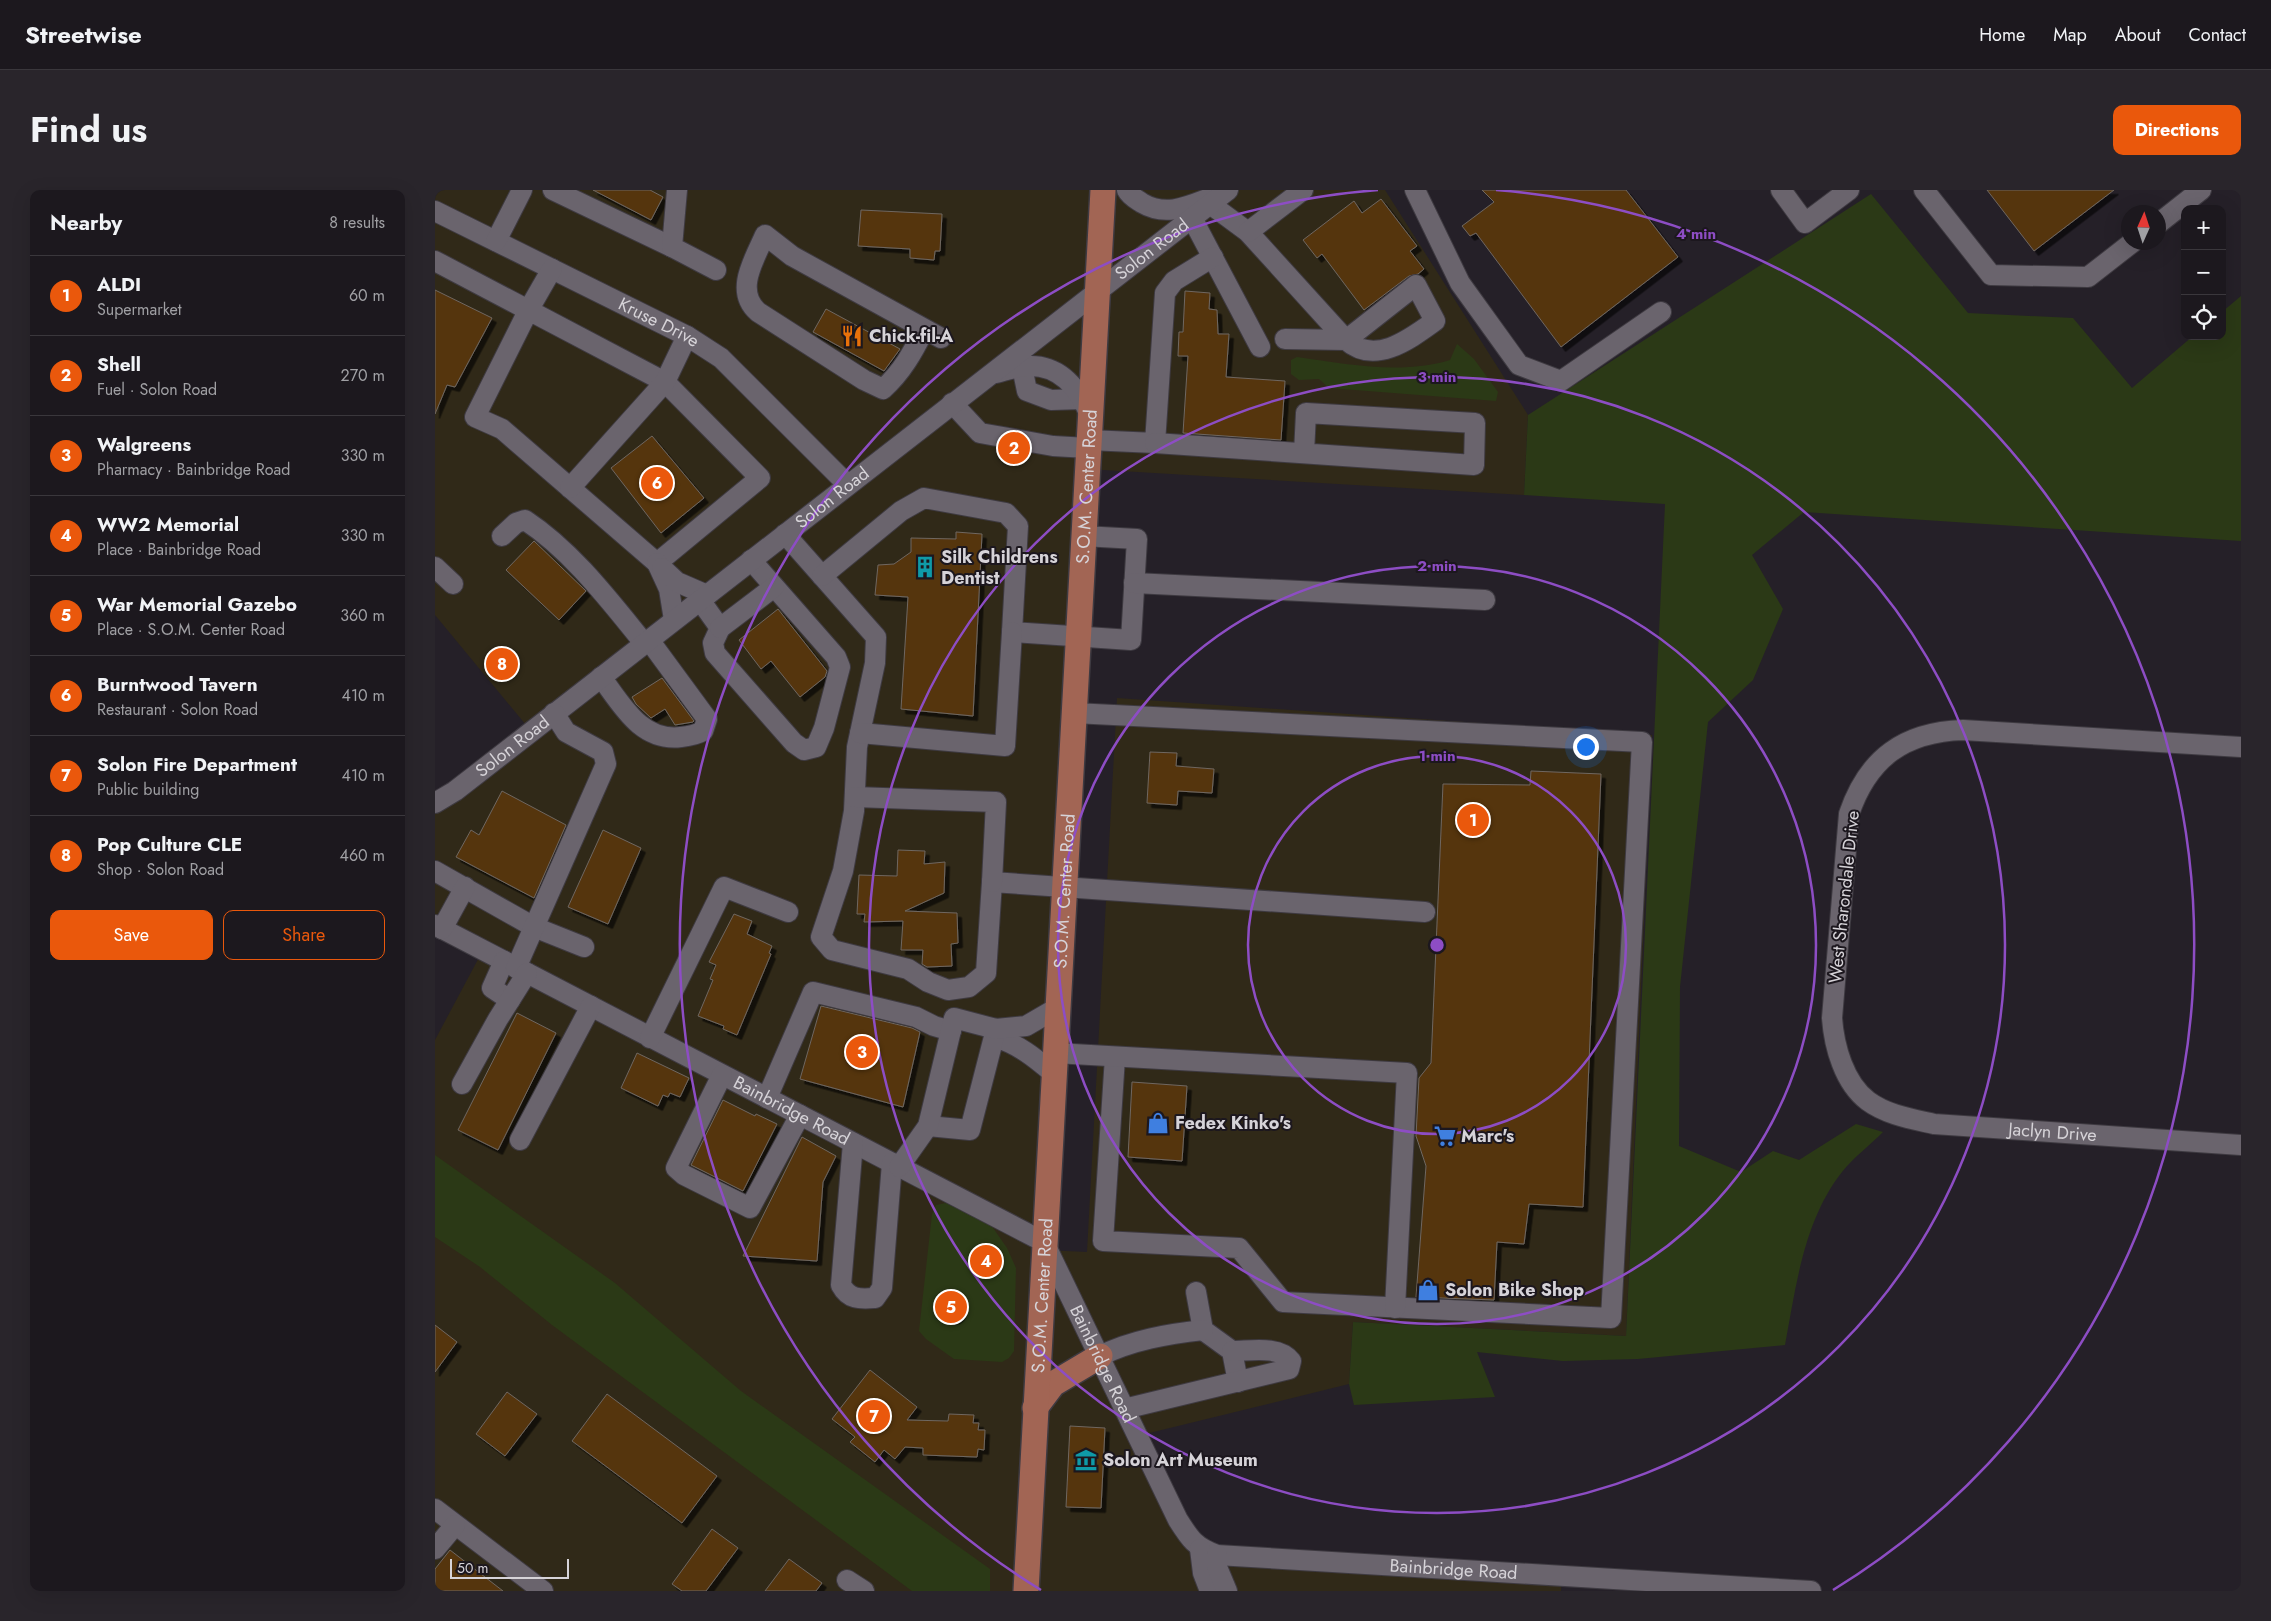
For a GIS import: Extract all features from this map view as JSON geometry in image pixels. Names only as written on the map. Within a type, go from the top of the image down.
[{"type":"main road","name":"S.O.M. Center Road","points":[[1026,1591],[1088,444],[1086,407],[1103,190]]},
{"type":"main road","points":[[1035,1408],[1053,1384],[1100,1356]]},
{"type":"street","points":[[496,241],[522,190]]},
{"type":"street","points":[[553,190],[716,270]]},
{"type":"street","points":[[672,247],[677,190]]},
{"type":"street","points":[[1127,190],[1129,195],[1154,210],[1184,208],[1227,190]]},
{"type":"street","name":"Solon Road","points":[[435,803],[455,791],[1227,190]]},
{"type":"street","points":[[1248,232],[1303,190]]},
{"type":"street","points":[[1415,190],[1460,283],[1519,365],[1561,381],[1661,312]]},
{"type":"street","points":[[1781,190],[1805,223],[1849,190]]},
{"type":"street","points":[[1924,190],[1991,275],[2088,277],[2123,250]]},
{"type":"street","points":[[2166,218],[2201,190]]},
{"type":"street","points":[[1210,204],[1248,232],[1346,340],[1285,339]]},
{"type":"street","name":"Kruse Drive","points":[[435,211],[687,336],[721,358],[848,485]]},
{"type":"street","points":[[1192,218],[1260,347]]},
{"type":"street","points":[[765,235],[792,256],[932,334],[896,377],[883,389],[864,380],[758,312],[747,302],[745,289],[765,235]]},
{"type":"street","points":[[1155,443],[1165,293],[1175,281],[1213,257]]},
{"type":"street","points":[[435,261],[665,382],[760,478],[657,563]]},
{"type":"street","points":[[552,269],[529,309],[475,417],[502,429],[677,582],[703,597],[720,628]]},
{"type":"street","points":[[570,488],[665,382],[687,336]]},
{"type":"street","points":[[989,375],[1022,367],[1047,368],[1067,377],[1086,407]]},
{"type":"street","points":[[1022,367],[1027,391],[1051,400],[1086,407]]},
{"type":"street","points":[[952,404],[980,432],[1053,446],[1155,443],[1474,465],[1475,423],[1305,413],[1304,453]]},
{"type":"street","points":[[822,576],[901,510],[924,498],[1006,513],[1018,526],[1005,746],[860,733]]},
{"type":"street","points":[[502,536],[516,523],[525,520],[545,533],[647,642],[707,719],[703,731],[696,735],[672,738],[650,733],[634,722],[601,677]]},
{"type":"street","points":[[785,534],[876,637],[875,663],[857,747],[855,797],[843,871],[821,937],[832,950],[908,969],[928,982],[948,990],[969,987],[986,973],[996,802],[855,797]]},
{"type":"street","points":[[1012,632],[1131,640],[1137,539],[1083,536]]},
{"type":"street","points":[[751,560],[775,586],[836,657],[840,667],[824,728],[816,747],[804,750],[794,743],[715,653],[713,643],[720,628],[775,586]]},
{"type":"street","points":[[657,563],[669,589],[674,620]]},
{"type":"street","points":[[435,566],[453,584]]},
{"type":"street","points":[[1134,583],[1485,600]]},
{"type":"street","points":[[1073,712],[1642,742],[1611,1318],[1283,1302],[1239,1248],[1103,1241],[1115,1057]]},
{"type":"street","points":[[462,1084],[510,1000],[492,988],[516,967],[606,764],[603,752],[566,732],[554,713]]},
{"type":"street","name":"West Sharondale Drive","points":[[1868,1101],[1856,1088],[1841,1059],[1834,1041],[1832,1018],[1849,814],[1857,792],[1868,772],[1881,758],[1918,736],[1939,730],[2241,747]]},
{"type":"street","points":[[435,872],[534,927],[583,947]]},
{"type":"street","points":[[991,882],[1425,912]]},
{"type":"street","points":[[438,927],[465,887]]},
{"type":"street","points":[[650,1038],[724,887],[788,912]]},
{"type":"street","name":"Bainbridge Road","points":[[438,927],[1044,1242],[1177,1520],[1189,1538],[1208,1552],[1811,1591]]},
{"type":"street","points":[[767,1098],[813,992],[916,1017],[934,1026],[951,1031]]},
{"type":"street","points":[[520,1140],[591,1006]]},
{"type":"street","points":[[995,1033],[1029,1026],[1057,1008]]},
{"type":"street","points":[[853,1143],[841,1285],[846,1294],[858,1299],[875,1298],[882,1288],[896,1165],[928,1126],[954,1018],[995,1033],[1054,1063],[1115,1057],[1407,1073],[1395,1308]]},
{"type":"street","points":[[928,1126],[970,1130],[995,1033]]},
{"type":"street","points":[[722,1075],[676,1168],[684,1175],[750,1208],[800,1115]]},
{"type":"street","name":"Jaclyn Drive","points":[[1868,1101],[1889,1112],[1934,1124],[2241,1145]]},
{"type":"street","points":[[1196,1292],[1203,1330]]},
{"type":"street","points":[[1100,1356],[1117,1348],[1172,1334],[1203,1330],[1232,1351],[1277,1351],[1287,1356],[1291,1362],[1289,1369],[1124,1409]]},
{"type":"street","points":[[1232,1351],[1238,1382]]},
{"type":"street","points":[[435,1509],[543,1591]]},
{"type":"street","points":[[435,1549],[455,1525]]},
{"type":"street","points":[[1208,1552],[1203,1573],[1210,1591]]},
{"type":"street","points":[[1208,1552],[1217,1567],[1227,1591]]},
{"type":"street","points":[[847,1580],[865,1591]]},
{"type":"shaded area","points":[[435,190],[1385,190],[1528,415],[1524,495],[1087,469],[1044,1250],[1087,1252],[1117,698],[1652,735],[1626,1336],[1353,1322],[1349,1384],[1137,1436],[1200,1549],[1562,1576],[1561,1591],[435,1591],[435,1040],[483,950],[435,925],[435,803],[531,731],[435,615]]},
{"type":"green space","points":[[1871,194],[1968,313],[2073,318],[2132,388],[2188,340],[2226,340],[2226,309],[2241,296],[2241,541],[1804,512],[1752,555],[1783,609],[1753,680],[1708,722],[1680,987],[1679,1146],[1741,1172],[1773,1151],[1799,1160],[1856,1124],[1883,1132],[1842,1172],[1829,1191],[1819,1211],[1803,1254],[1785,1345],[1638,1359],[1563,1361],[1477,1352],[1495,1397],[1354,1405],[1349,1384],[1353,1322],[1626,1336],[1665,504],[1524,495],[1528,415]]},
{"type":"green space","points":[[1457,344],[1474,359],[1498,392],[1496,401],[1329,388],[1319,379],[1299,380],[1291,374],[1291,360],[1297,357],[1374,367],[1412,367],[1450,360]]},
{"type":"green space","points":[[435,1155],[615,1283],[741,1391],[990,1569],[990,1591],[912,1591],[552,1325],[480,1267],[435,1237]]},
{"type":"green space","points":[[946,1203],[991,1225],[1007,1248],[1016,1268],[1014,1351],[1009,1358],[1002,1362],[954,1359],[926,1339],[919,1331],[932,1214],[936,1205]]},
{"type":"building","points":[[593,190],[650,190],[663,197],[651,220]]},
{"type":"building","points":[[1482,190],[1626,190],[1678,257],[1561,347],[1476,233],[1470,236],[1462,226],[1494,202]]},
{"type":"building","points":[[1987,190],[2114,190],[2034,251]]},
{"type":"building","points":[[1381,199],[1417,246],[1410,251],[1424,269],[1418,274],[1409,276],[1364,310],[1322,254],[1317,258],[1303,240],[1354,201],[1362,213]]},
{"type":"building","points":[[861,210],[942,214],[940,251],[935,251],[934,260],[910,258],[910,249],[858,246]]},
{"type":"building","points":[[435,290],[492,318],[455,387],[447,385],[435,414]]},
{"type":"building","points":[[1185,291],[1210,293],[1209,309],[1217,310],[1218,334],[1229,334],[1226,377],[1285,381],[1281,440],[1183,433],[1188,356],[1178,356],[1179,332],[1183,332]]},
{"type":"building","points":[[826,309],[900,349],[884,371],[813,332]]},
{"type":"building","points":[[652,436],[704,498],[661,533],[611,468]]},
{"type":"building","points":[[956,532],[982,534],[973,716],[901,709],[908,597],[875,595],[878,565],[894,564],[911,552],[911,538],[956,539]]},
{"type":"building","points":[[534,541],[586,591],[559,620],[506,570]]},
{"type":"building","points":[[778,609],[827,671],[825,677],[800,697],[771,661],[761,669],[739,640]]},
{"type":"building","points":[[662,678],[693,722],[675,725],[665,709],[651,718],[636,704],[632,697]]},
{"type":"building","points":[[1150,752],[1177,753],[1176,766],[1214,769],[1212,793],[1178,791],[1177,805],[1147,803]]},
{"type":"building","points":[[1531,771],[1601,774],[1583,1207],[1529,1204],[1524,1244],[1497,1242],[1494,1300],[1416,1297],[1426,1166],[1416,1136],[1419,1078],[1431,1063],[1443,784],[1530,785]]},
{"type":"building","points":[[502,791],[566,825],[534,898],[456,857],[471,830],[479,835]]},
{"type":"building","points":[[603,830],[641,848],[608,924],[568,907]]},
{"type":"building","points":[[898,850],[925,851],[924,864],[945,862],[944,893],[905,911],[957,913],[958,943],[951,944],[952,966],[927,967],[922,964],[923,950],[901,950],[903,921],[864,922],[865,914],[857,914],[859,875],[897,876]]},
{"type":"building","points":[[734,914],[752,921],[747,934],[772,946],[769,953],[771,954],[737,1035],[723,1029],[724,1026],[698,1016],[713,980],[710,979],[716,965],[709,962]]},
{"type":"building","points":[[821,1006],[912,1028],[920,1032],[903,1107],[800,1079]]},
{"type":"building","points":[[517,1013],[556,1033],[498,1150],[458,1130]]},
{"type":"building","points":[[637,1053],[689,1078],[680,1097],[670,1093],[668,1097],[663,1095],[658,1106],[621,1088]]},
{"type":"building","points":[[1132,1082],[1187,1086],[1182,1161],[1128,1157]]},
{"type":"building","points":[[723,1100],[755,1116],[756,1114],[777,1124],[743,1191],[691,1165]]},
{"type":"building","points":[[802,1137],[836,1156],[823,1182],[817,1261],[743,1256]]},
{"type":"building","points":[[951,1298],[959,1301],[962,1309],[959,1317],[951,1320],[943,1317],[940,1309],[943,1301]]},
{"type":"building","points":[[435,1325],[457,1342],[435,1372]]},
{"type":"building","points":[[870,1370],[917,1407],[907,1420],[948,1421],[949,1414],[974,1415],[973,1423],[979,1423],[978,1430],[985,1430],[984,1450],[978,1449],[977,1457],[923,1455],[923,1448],[905,1447],[895,1459],[884,1450],[875,1462],[850,1442],[855,1437],[832,1419]]},
{"type":"building","points":[[507,1392],[537,1414],[505,1456],[476,1434]]},
{"type":"building","points":[[607,1394],[717,1476],[682,1523],[572,1441]]},
{"type":"building","name":"Solon Art Museum","points":[[1070,1426],[1105,1428],[1101,1508],[1066,1507]]},
{"type":"building","points":[[712,1529],[738,1548],[706,1591],[682,1591],[672,1584]]},
{"type":"building","points":[[450,1550],[503,1591],[435,1591],[435,1569]]},
{"type":"building","points":[[789,1559],[822,1583],[816,1591],[765,1591]]},
{"type":"place","name":"Chick-fil-A","points":[[852,336]]},
{"type":"place","name":"Shell","points":[[1014,448]]},
{"type":"place","name":"Burntwood Tavern","points":[[657,483]]},
{"type":"place","name":"Silk Childrens Dentist","points":[[925,567]]},
{"type":"place","name":"Pop Culture CLE","points":[[502,664]]},
{"type":"place","name":"ALDI","points":[[1473,820]]},
{"type":"place","name":"Walgreens","points":[[862,1052]]},
{"type":"place","name":"Fedex Kinko's","points":[[1158,1123]]},
{"type":"place","name":"Marc's","points":[[1445,1136]]},
{"type":"place","name":"WW2 Memorial","points":[[986,1261]]},
{"type":"place","name":"Solon Bike Shop","points":[[1428,1290]]},
{"type":"place","name":"War Memorial Gazebo","points":[[951,1307]]},
{"type":"place","name":"Solon Fire Department","points":[[874,1416]]},
{"type":"place","name":"Solon Art Museum","points":[[1086,1460]]}]
